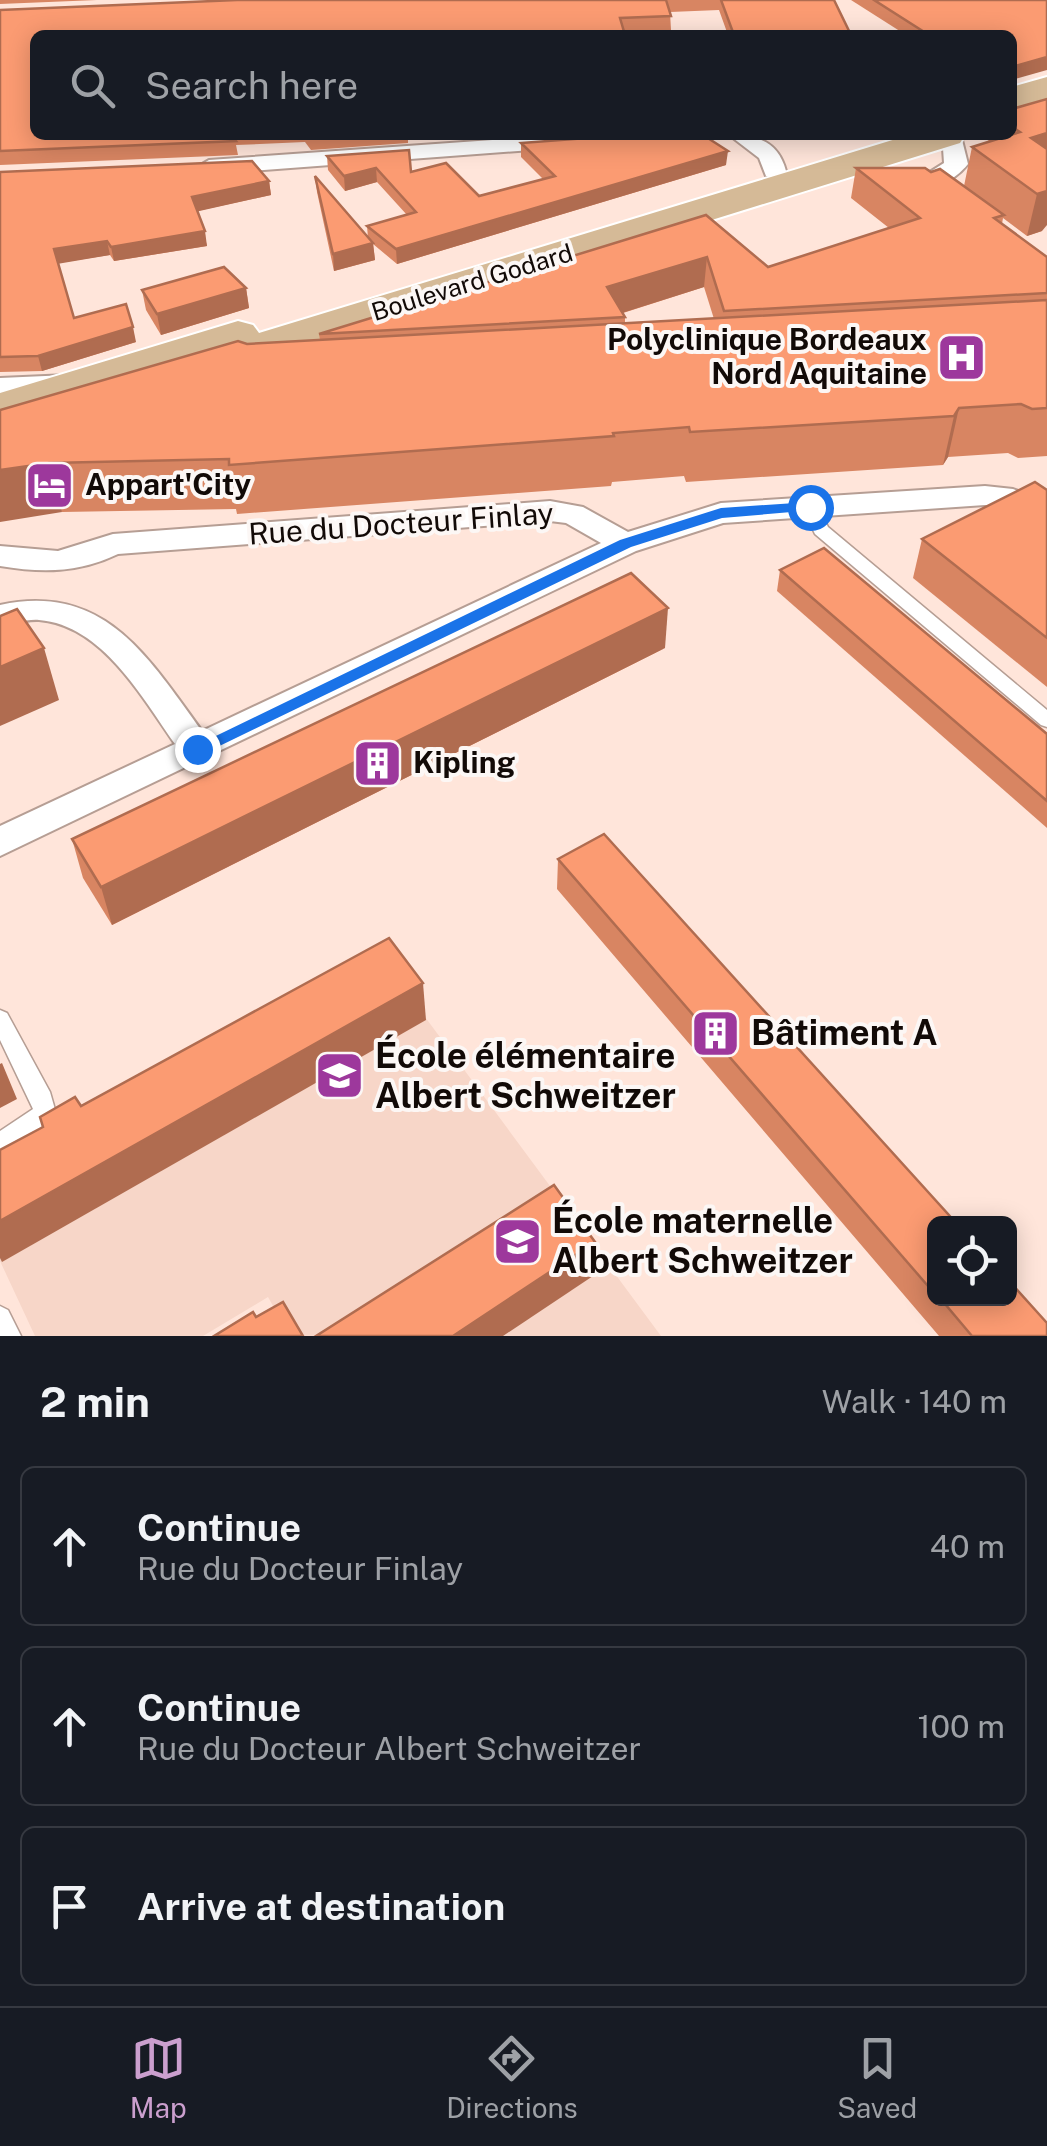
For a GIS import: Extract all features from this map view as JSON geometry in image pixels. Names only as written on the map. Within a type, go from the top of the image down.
[{"type":"main road","points":[[1017,97],[1047,88]]},
{"type":"main road","points":[[1017,114],[1047,105]]},
{"type":"main road","name":"Boulevard Godard","points":[[0,407],[874,140]]},
{"type":"main road","name":"Boulevard Godard","points":[[0,426],[234,367],[928,140]]},
{"type":"street","points":[[752,140],[770,155],[774,171]]},
{"type":"street","points":[[838,168],[876,184],[932,182],[948,174],[958,156],[949,140]]},
{"type":"street","points":[[179,167],[595,141]]},
{"type":"street","points":[[932,182],[954,198]]},
{"type":"street","points":[[0,386],[77,383]]},
{"type":"street","points":[[0,842],[625,544],[721,513],[1004,495],[1041,503]]},
{"type":"street","name":"Rue du Docteur Finlay","points":[[0,556],[22,562],[69,561],[86,559],[114,544],[550,511],[574,514],[625,544]]},
{"type":"street","points":[[0,616],[45,609],[87,619],[116,643],[197,749]]},
{"type":"lane","points":[[810,507],[821,530],[1047,720]]},
{"type":"lane","points":[[0,1019],[42,1099],[45,1113],[0,1144]]},
{"type":"lane","points":[[0,1318],[8,1336]]},
{"type":"shaded area","name":"École élémentaire Albert Schweitzer","points":[[394,975],[661,1336],[290,1336],[268,1297],[203,1336],[35,1336],[0,1261],[0,1193]]},
{"type":"building","points":[[237,0],[666,0],[671,16],[620,18],[624,30],[30,30],[30,140],[236,141],[0,151],[0,10]]},
{"type":"building","points":[[721,0],[834,0],[849,30],[732,30]]},
{"type":"building","points":[[874,0],[1047,0],[1047,57],[1017,66],[1017,30],[921,30]]},
{"type":"building","points":[[1047,99],[1047,133],[1031,138],[1047,149],[1047,191],[1037,194],[972,147],[994,140],[1017,140],[1017,108]]},
{"type":"building","points":[[711,140],[728,151],[396,249],[367,226],[416,212],[376,168],[344,176],[327,156],[409,150],[411,172],[446,163],[479,196],[555,176],[521,143]]},
{"type":"building","points":[[252,161],[269,181],[192,197],[205,231],[111,247],[107,241],[54,249],[74,318],[126,304],[133,327],[38,356],[0,357],[0,172]]},
{"type":"building","points":[[856,168],[925,168],[931,172],[940,169],[1004,215],[994,218],[1047,257],[1047,293],[724,311],[707,257],[607,287],[625,317],[319,334],[706,215],[768,267],[920,218]]},
{"type":"building","points":[[315,176],[373,243],[333,254]]},
{"type":"building","points":[[224,267],[246,288],[157,314],[142,290]]},
{"type":"building","points":[[1047,300],[1047,408],[1032,409],[1021,404],[959,408],[954,416],[690,432],[689,427],[229,465],[229,459],[49,463],[0,470],[0,410],[238,341],[247,344]]},
{"type":"building","points":[[1035,482],[1047,490],[1047,638],[922,539]]},
{"type":"building","points":[[824,548],[1047,734],[1047,801],[780,570]]},
{"type":"building","points":[[631,573],[668,608],[101,887],[72,839]]},
{"type":"building","points":[[17,609],[44,648],[0,667],[0,616]]},
{"type":"building","points":[[604,834],[950,1216],[927,1216],[927,1285],[558,859]]},
{"type":"building","points":[[389,938],[423,983],[0,1221],[0,1150],[43,1127],[40,1117],[75,1097],[81,1106]]},
{"type":"building","points":[[554,1185],[595,1242],[453,1336],[316,1336]]},
{"type":"building","points":[[1017,1290],[1047,1323],[1047,1336],[972,1336],[947,1306],[1017,1306]]},
{"type":"building","points":[[283,1302],[303,1336],[214,1336],[253,1312],[256,1317]]},
{"type":"place","name":"Polyclinique Bordeaux Nord Aquitaine","points":[[962,357]]},
{"type":"place","name":"Appart'City","points":[[50,485]]},
{"type":"place","name":"Kipling","points":[[378,763]]},
{"type":"place","name":"Bâtiment A","points":[[716,1033]]},
{"type":"place","name":"École élémentaire Albert Schweitzer","points":[[340,1076]]},
{"type":"place","name":"École maternelle Albert Schweitzer","points":[[517,1241]]},
{"type":"route","points":[[197,749],[625,544],[721,513],[810,507]]}]
